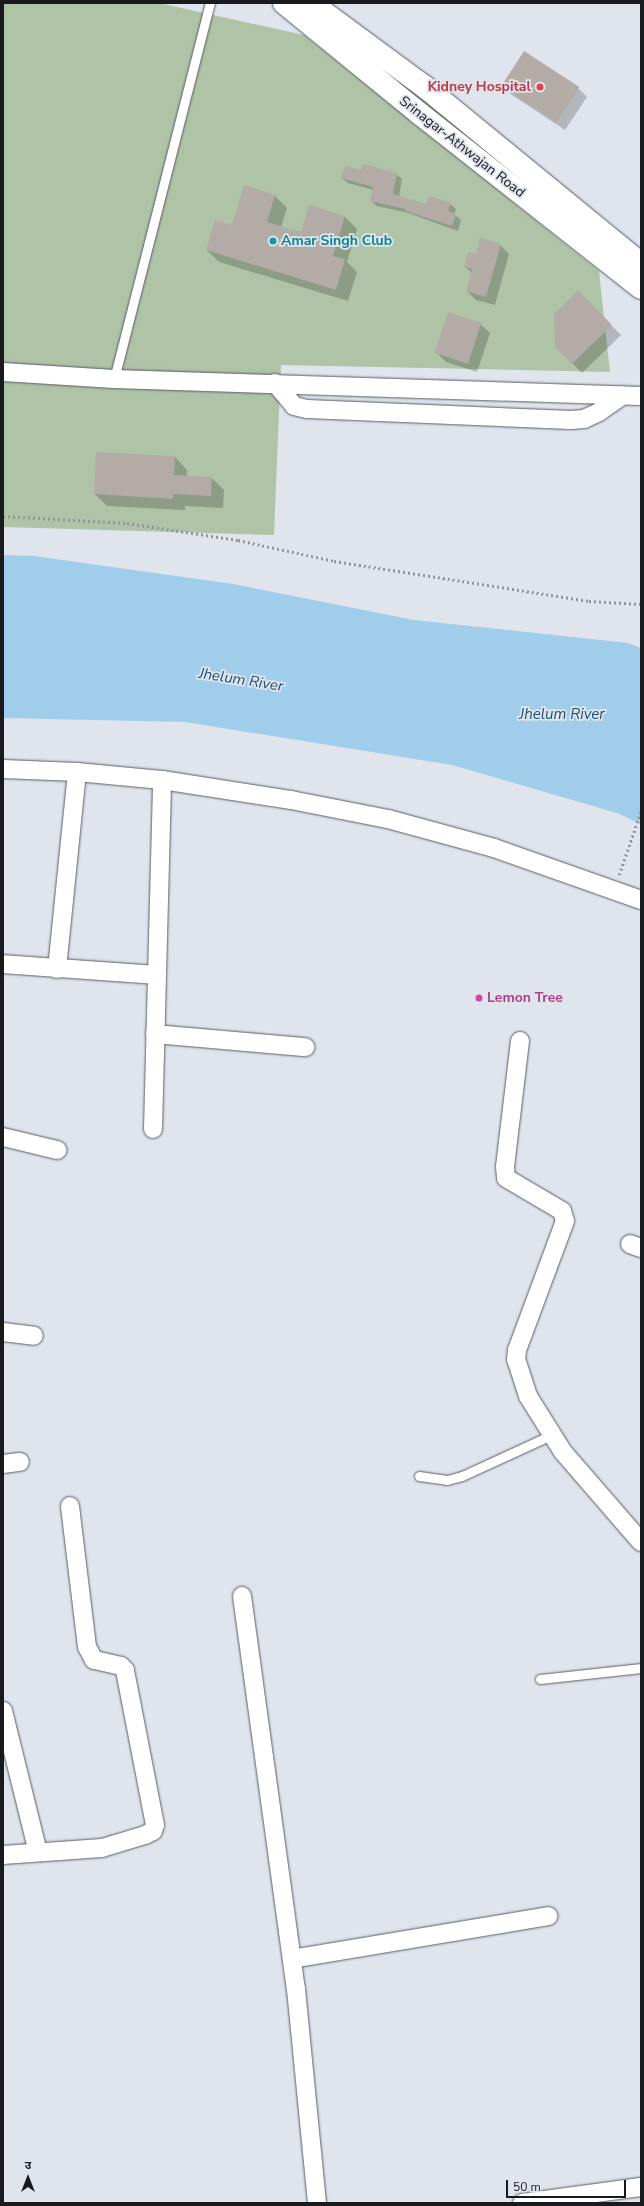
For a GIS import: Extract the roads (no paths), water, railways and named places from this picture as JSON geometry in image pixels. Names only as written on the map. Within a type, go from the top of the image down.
[{"type":"highway","name":"Srinagar-Athwajan Road","points":[[284,3],[420,114],[641,288]]},
{"type":"highway","name":"Srinagar-Athwajan Road","points":[[311,3],[425,87],[639,258]]},
{"type":"street","points":[[3,372],[114,378],[641,396]]},
{"type":"street","points":[[276,383],[294,406],[307,410],[571,420],[584,419],[599,412],[623,395]]},
{"type":"street","points":[[3,769],[77,772],[162,780],[291,800],[388,819],[494,848],[641,900]]},
{"type":"street","points":[[57,969],[77,772]]},
{"type":"street","points":[[153,1128],[162,780]]},
{"type":"street","points":[[3,964],[156,975]]},
{"type":"street","points":[[155,1034],[305,1047]]},
{"type":"street","points":[[520,1041],[505,1166],[506,1178],[512,1184],[559,1209],[565,1216],[516,1359],[528,1396],[551,1435],[563,1452],[641,1542]]},
{"type":"street","points":[[3,1137],[57,1150]]},
{"type":"street","points":[[3,1332],[34,1336]]},
{"type":"street","points":[[3,1855],[38,1852],[67,1852],[110,1846],[145,1835],[153,1831],[155,1825],[124,1670],[121,1666],[94,1660],[87,1647],[70,1506]]},
{"type":"street","points":[[242,1596],[292,1959],[317,2203]]},
{"type":"street","points":[[3,1711],[38,1852]]},
{"type":"street","points":[[292,1959],[548,1916]]},
{"type":"street","points":[[522,2203],[641,2187]]},
{"type":"lane","points":[[114,378],[210,3]]},
{"type":"lane","points":[[419,1476],[447,1480],[462,1476],[551,1435]]},
{"type":"lane","points":[[540,1679],[641,1668]]},
{"type":"water","name":"Jhelum River","points":[[3,555],[34,556],[233,584],[414,620],[628,643],[641,648],[641,824],[617,813],[452,765],[185,722],[3,718]]},
{"type":"place","name":"Kidney Hospital","points":[[540,87]]},
{"type":"place","name":"Amar Singh Club","points":[[273,241]]},
{"type":"place","name":"Lemon Tree","points":[[479,998]]}]
